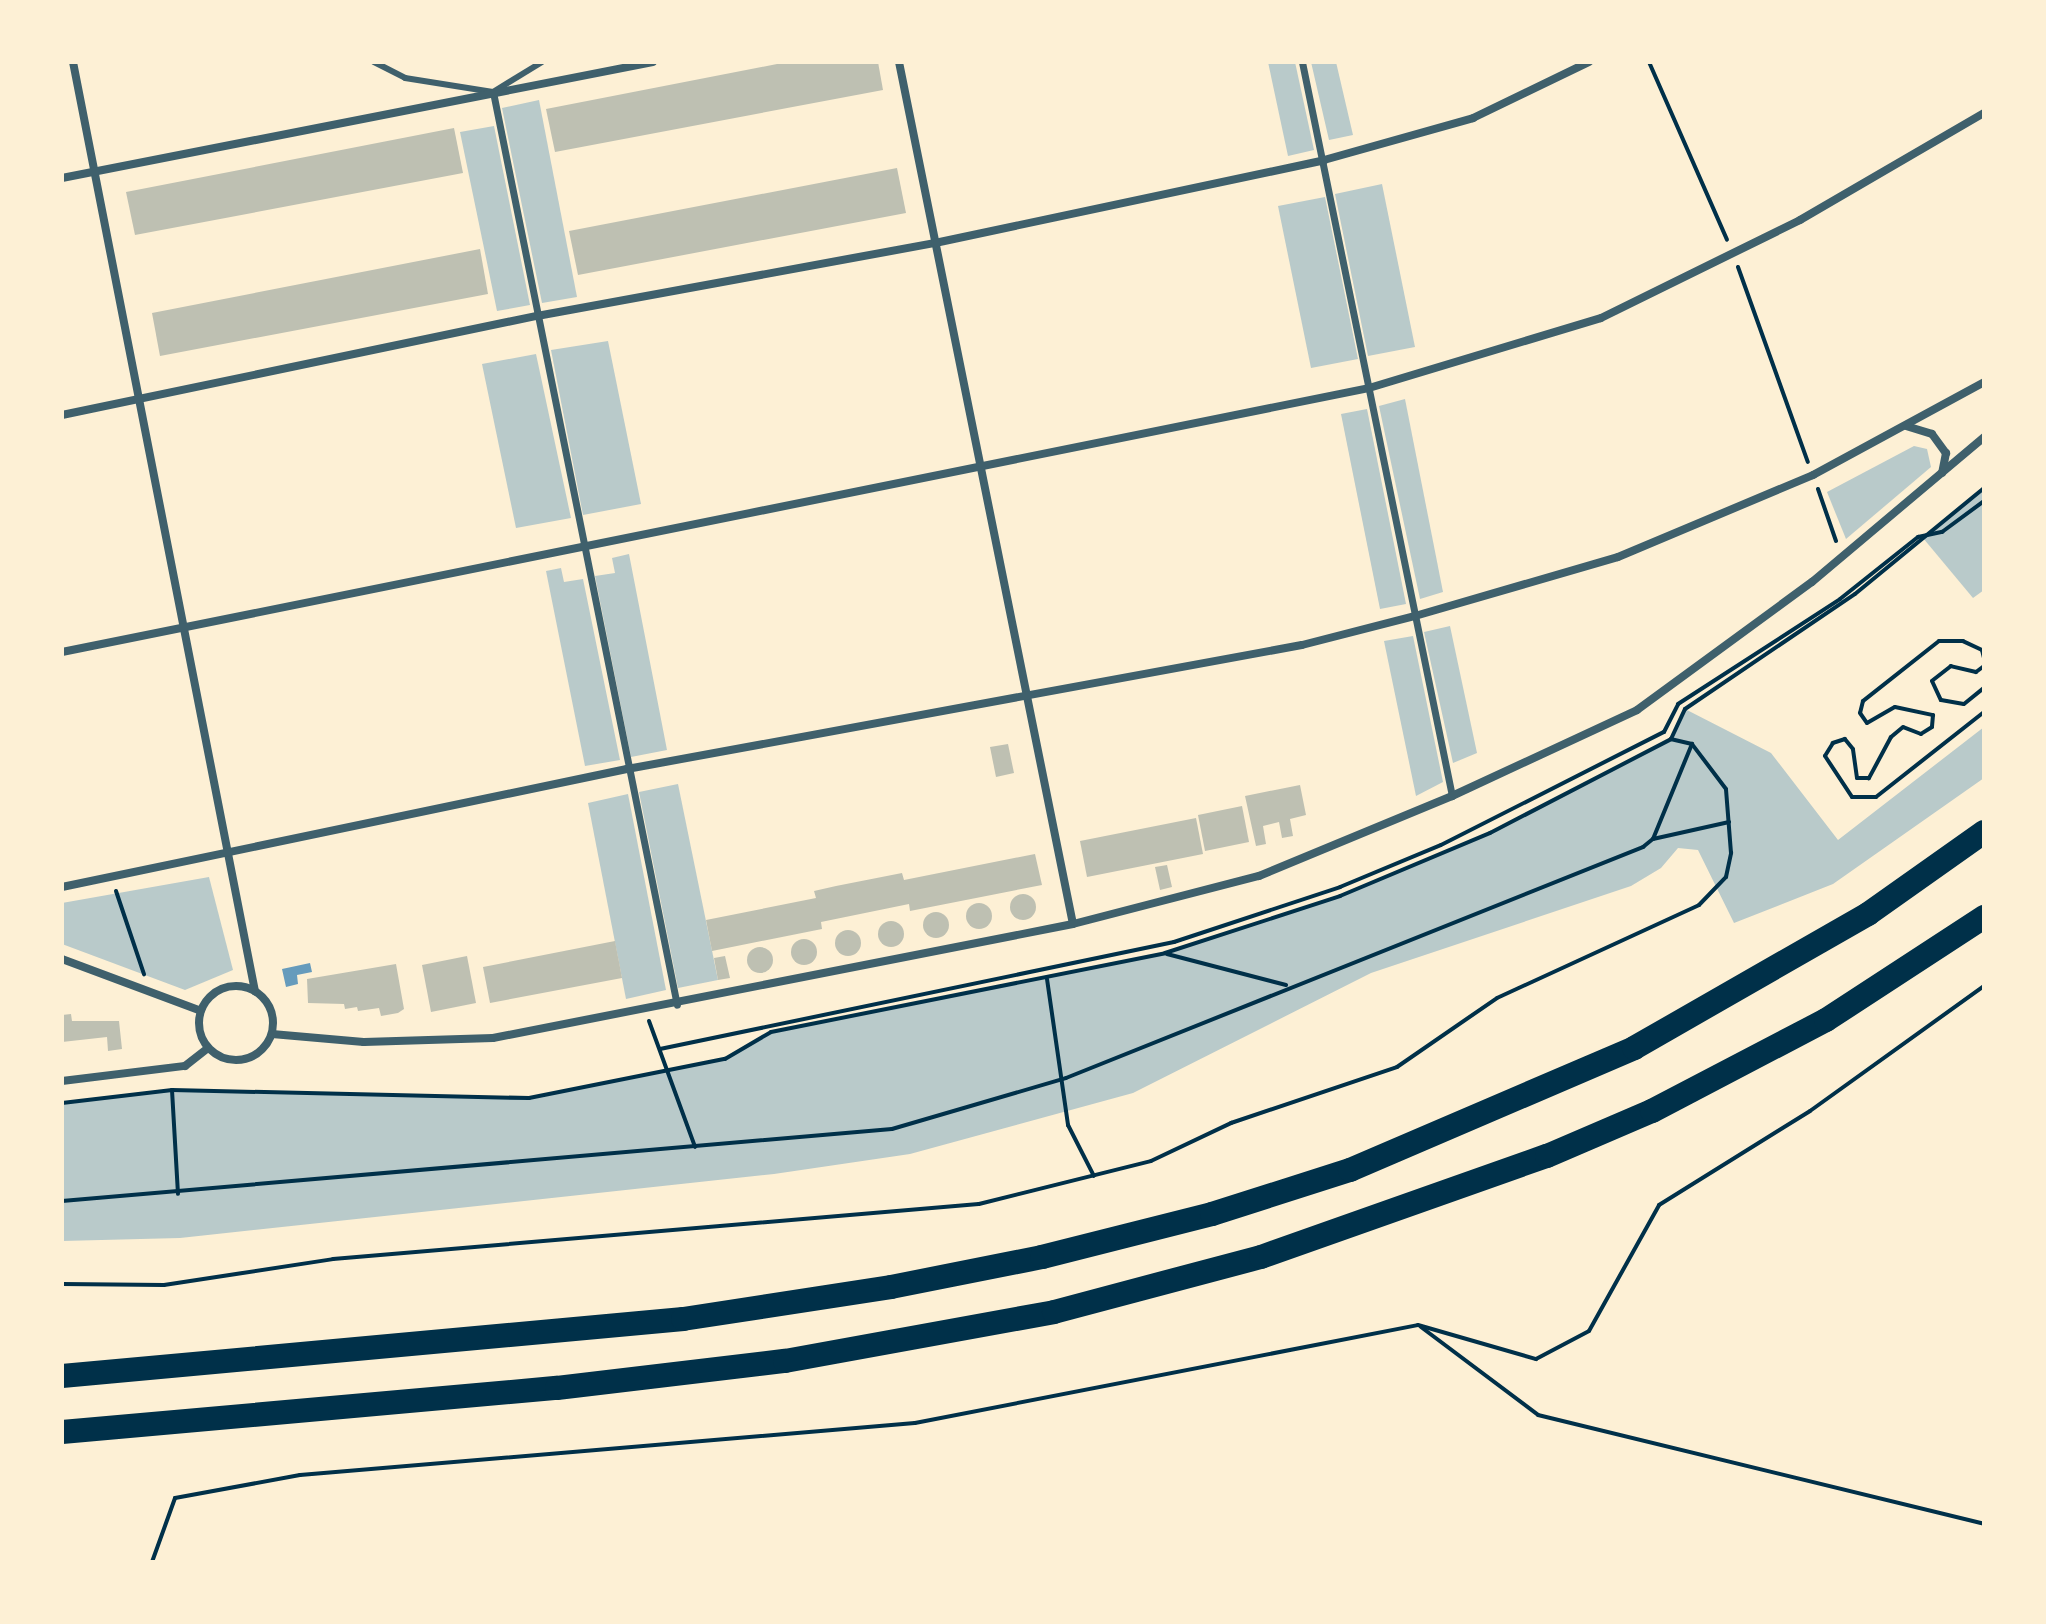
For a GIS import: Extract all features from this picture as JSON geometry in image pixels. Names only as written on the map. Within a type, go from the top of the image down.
[{"type":"highway","points":[[62,1376],[683,1319],[891,1287],[1042,1257],[1212,1214],[1350,1170],[1634,1048],[1868,914],[1984,832]]},
{"type":"highway","points":[[62,1432],[557,1388],[785,1361],[1054,1312],[1261,1257],[1436,1198],[1613,1128],[1826,1020],[1984,917]]},
{"type":"street","points":[[73,62],[255,991],[271,1009],[272,1034],[262,1051],[238,1061],[208,1048],[201,1037],[201,1011],[208,1000],[230,987],[255,991]]},
{"type":"street","points":[[62,178],[653,62]]},
{"type":"street","points":[[899,62],[1073,924]]},
{"type":"street","points":[[1302,62],[1452,796]]},
{"type":"street","points":[[62,415],[141,402],[537,316],[935,243],[1324,160],[1473,118],[1589,62]]},
{"type":"street","points":[[493,92],[677,1005]]},
{"type":"street","points":[[62,652],[1369,388],[1601,318],[1733,253],[1984,113]]},
{"type":"street","points":[[62,887],[230,855],[627,769],[1302,645],[1415,616],[1618,557],[1813,475],[1984,382]]},
{"type":"street","points":[[1906,426],[1932,434],[1946,453],[1941,474]]},
{"type":"street","points":[[272,1034],[364,1042],[465,1040],[677,1005],[1073,924],[1259,876],[1452,796],[1637,710],[1812,582],[1841,554],[1984,437]]},
{"type":"street","points":[[62,959],[201,1011]]},
{"type":"street","points":[[62,1081],[185,1066],[208,1048]]},
{"type":"lane","points":[[374,62],[405,78],[493,92],[542,62]]},
{"type":"path","points":[[1649,62],[1733,253],[1841,554]]},
{"type":"path","points":[[1923,538],[1942,532],[1984,501]]},
{"type":"path","points":[[1984,622],[1984,636]]},
{"type":"path","points":[[1984,658],[1982,650],[1963,641],[1939,641],[1863,701],[1860,713],[1867,723],[1895,707],[1933,715],[1932,727],[1921,734],[1903,727],[1891,737],[1869,778],[1857,778],[1853,749],[1845,739],[1833,743],[1825,756],[1852,797],[1876,797],[1984,712]]},
{"type":"path","points":[[1984,666],[1976,672],[1951,666],[1932,681],[1941,700],[1964,704],[1984,688]]},
{"type":"path","points":[[62,1284],[164,1285],[333,1259],[979,1204],[1151,1161],[1268,1109],[1397,1067],[1497,998],[1699,905],[1726,877],[1731,853],[1726,789],[1692,744],[1671,739]]},
{"type":"path","points":[[1653,839],[1692,744]]},
{"type":"path","points":[[62,1201],[178,1194],[892,1129],[1066,1078],[1653,839],[1729,822]]},
{"type":"path","points":[[112,878],[150,991]]},
{"type":"path","points":[[1165,953],[1289,986]]},
{"type":"path","points":[[1047,979],[1066,1078],[1068,1125],[1094,1177]]},
{"type":"path","points":[[152,1562],[175,1498],[300,1475],[915,1423],[1418,1325],[1536,1359],[1589,1331],[1659,1205],[1810,1111],[1984,986]]},
{"type":"path","points":[[645,1011],[695,1147]]},
{"type":"path","points":[[172,1090],[178,1194]]},
{"type":"path","points":[[1418,1325],[1538,1415],[1984,1524]]},
{"type":"shaded area","points":[[1268,62],[1295,62],[1314,150],[1288,156]]},
{"type":"shaded area","points":[[1311,62],[1336,62],[1353,135],[1329,140]]},
{"type":"shaded area","points":[[539,100],[577,297],[542,303],[502,108]]},
{"type":"shaded area","points":[[494,126],[530,305],[497,311],[460,132]]},
{"type":"shaded area","points":[[1382,184],[1415,347],[1368,356],[1335,194]]},
{"type":"shaded area","points":[[1325,197],[1358,359],[1311,368],[1278,206]]},
{"type":"shaded area","points":[[608,341],[641,504],[583,515],[551,350]]},
{"type":"shaded area","points":[[536,354],[571,518],[516,528],[482,364]]},
{"type":"shaded area","points":[[1405,399],[1443,592],[1420,599],[1379,406]]},
{"type":"shaded area","points":[[1367,409],[1406,604],[1380,609],[1341,414]]},
{"type":"shaded area","points":[[1914,446],[1927,449],[1931,467],[1846,539],[1827,492]]},
{"type":"shaded area","points":[[1984,488],[1984,590],[1973,598],[1923,538]]},
{"type":"shaded area","points":[[629,554],[667,750],[631,757],[595,576],[615,573],[612,558]]},
{"type":"shaded area","points":[[561,568],[564,582],[583,579],[620,760],[585,766],[546,571]]},
{"type":"shaded area","points":[[1450,626],[1477,753],[1453,763],[1424,632]]},
{"type":"shaded area","points":[[1413,636],[1443,782],[1416,796],[1384,641]]},
{"type":"shaded area","points":[[1685,709],[1771,753],[1838,840],[1984,727],[1984,778],[1833,884],[1734,923],[1698,850],[1678,848],[1661,868],[1631,886],[1371,973],[1133,1093],[910,1154],[774,1174],[180,1238],[62,1241],[62,1103],[172,1090],[529,1098],[725,1060],[771,1032],[1165,953],[1340,896],[1490,833],[1671,739]]},
{"type":"shaded area","points":[[678,784],[718,980],[678,988],[639,792]]},
{"type":"shaded area","points":[[628,794],[666,990],[626,999],[588,803]]},
{"type":"shaded area","points":[[209,877],[233,970],[185,990],[62,944],[62,903]]},
{"type":"water","points":[[310,963],[312,972],[297,975],[298,984],[286,987],[282,969]]},
{"type":"building","points":[[787,62],[878,62],[883,90],[555,152],[546,109]]},
{"type":"building","points":[[454,128],[463,173],[135,235],[126,192]]},
{"type":"building","points":[[897,168],[906,213],[578,275],[569,231]]},
{"type":"building","points":[[480,249],[488,294],[160,356],[152,313]]},
{"type":"building","points":[[1008,744],[1014,773],[996,777],[990,747]]},
{"type":"building","points":[[1300,785],[1306,815],[1290,819],[1293,836],[1282,838],[1279,822],[1263,826],[1266,844],[1256,846],[1245,796]]},
{"type":"building","points":[[1242,806],[1249,842],[1205,851],[1198,815]]},
{"type":"building","points":[[1196,818],[1203,854],[1087,877],[1080,841]]},
{"type":"building","points":[[1035,854],[1042,885],[910,911],[909,904],[821,922],[822,929],[712,951],[706,920],[816,898],[814,891],[836,886],[902,873],[904,880]]},
{"type":"building","points":[[1167,865],[1172,887],[1160,890],[1155,867]]},
{"type":"building","points":[[1023,894],[1032,898],[1036,907],[1032,916],[1023,920],[1014,916],[1010,907],[1014,898]]},
{"type":"building","points":[[979,903],[988,907],[992,916],[988,925],[979,929],[970,925],[966,916],[970,907]]},
{"type":"building","points":[[936,912],[945,916],[949,925],[945,934],[936,938],[927,934],[923,925],[927,916]]},
{"type":"building","points":[[891,921],[900,925],[904,934],[900,943],[891,947],[882,943],[878,934],[882,925]]},
{"type":"building","points":[[848,930],[857,934],[861,943],[857,952],[848,956],[839,952],[835,943],[839,934]]},
{"type":"building","points":[[804,939],[813,943],[817,952],[813,961],[804,965],[795,961],[791,952],[795,943]]},
{"type":"building","points":[[615,941],[622,978],[490,1003],[483,967]]},
{"type":"building","points":[[760,947],[769,951],[773,960],[769,969],[760,973],[751,969],[747,960],[751,951]]},
{"type":"building","points":[[467,956],[476,1003],[431,1012],[422,965]]},
{"type":"building","points":[[725,956],[730,978],[718,980],[714,958]]},
{"type":"building","points":[[396,964],[404,1009],[398,1013],[381,1016],[379,1008],[358,1011],[357,1007],[345,1009],[344,1004],[308,1003],[307,979]]},
{"type":"building","points":[[71,1014],[72,1021],[119,1021],[122,1049],[108,1051],[107,1037],[62,1042],[62,1015]]}]
